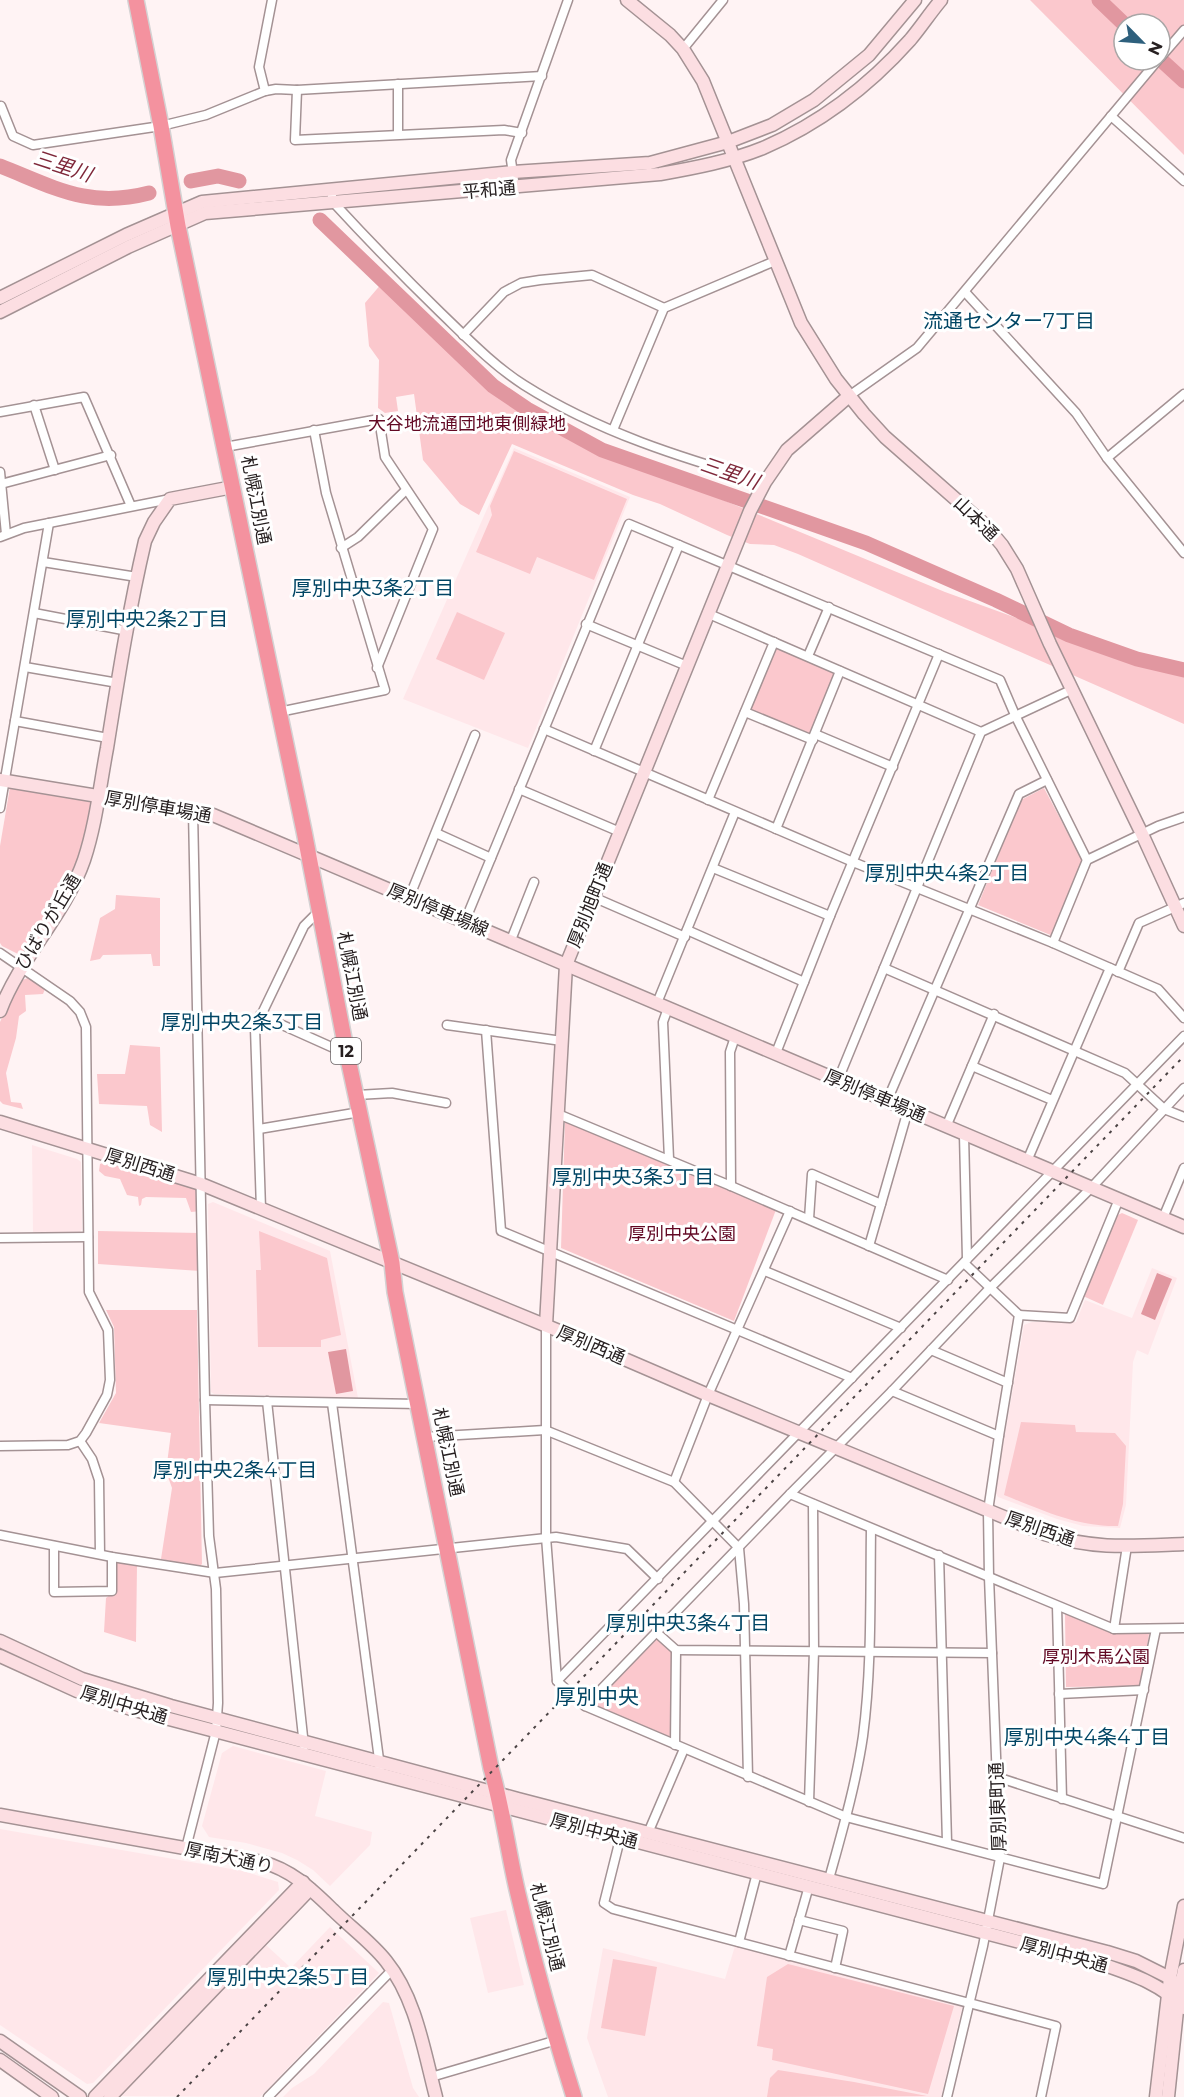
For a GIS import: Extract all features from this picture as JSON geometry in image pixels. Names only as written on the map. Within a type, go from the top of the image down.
[{"type":"highway","name":"札幌江別通","points":[[136,0],[162,126],[177,220],[309,856],[347,1054],[392,1263],[395,1292],[491,1768],[500,1800],[517,1890],[574,2097]]},
{"type":"street","points":[[265,91],[259,67],[272,0]]},
{"type":"street","points":[[515,187],[511,160],[568,0]]},
{"type":"street","name":"山本通","points":[[627,0],[670,35],[683,49],[703,81],[801,323],[836,379],[885,437],[985,525],[1002,545],[1017,569],[1050,644],[1179,905],[1184,926]]},
{"type":"street","points":[[683,49],[723,0]]},
{"type":"street","name":"平和通","points":[[332,196],[513,172],[650,163],[728,142],[772,125],[814,100],[869,55],[915,0]]},
{"type":"street","name":"平和通","points":[[0,312],[128,247],[177,220],[202,202],[515,187],[660,174],[734,157],[762,148],[801,129],[855,93],[910,39],[941,0]]},
{"type":"street","points":[[1172,44],[1184,30]]},
{"type":"street","points":[[332,196],[393,266],[463,335],[522,384],[570,412],[677,456],[765,482],[787,450],[849,396],[917,348],[1148,72]]},
{"type":"street","points":[[1,106],[13,136],[33,145],[162,126],[206,115],[265,91],[276,89],[297,90],[542,76]]},
{"type":"street","points":[[398,84],[398,134]]},
{"type":"street","points":[[297,90],[294,140],[504,130],[522,133]]},
{"type":"street","points":[[1111,116],[1184,181]]},
{"type":"street","name":"平和通","points":[[0,298],[126,235],[177,220]]},
{"type":"street","points":[[613,430],[664,308],[775,261]]},
{"type":"street","points":[[463,335],[504,292],[521,283],[592,275],[664,308]]},
{"type":"street","points":[[965,292],[1076,413],[1107,458],[1184,553]]},
{"type":"street","points":[[1107,458],[1184,394]]},
{"type":"street","points":[[0,412],[84,397],[111,455],[131,506]]},
{"type":"street","points":[[34,405],[55,470]]},
{"type":"street","points":[[225,447],[379,418],[385,457],[433,529],[377,668]]},
{"type":"street","points":[[279,712],[384,690],[326,493],[314,430]]},
{"type":"street","points":[[1,484],[111,455]]},
{"type":"street","points":[[0,472],[3,535],[49,523],[232,487]]},
{"type":"street","name":"厚別旭町通","points":[[546,1325],[566,965],[750,511],[765,482]]},
{"type":"street","points":[[341,548],[358,537],[406,490]]},
{"type":"street","name":"ひばりが丘通","points":[[0,1011],[21,967],[73,888],[84,859],[98,797],[145,541],[154,522],[170,499]]},
{"type":"street","points":[[0,808],[2,781],[25,667],[49,523]]},
{"type":"street","points":[[465,921],[586,624],[630,524],[1000,680],[1087,860]]},
{"type":"street","points":[[594,751],[679,544]]},
{"type":"street","points":[[43,562],[137,577]]},
{"type":"street","points":[[808,656],[829,607]]},
{"type":"street","points":[[34,613],[128,631]]},
{"type":"street","points":[[709,614],[981,732]]},
{"type":"street","points":[[586,624],[687,666]]},
{"type":"street","points":[[708,800],[774,642]]},
{"type":"street","points":[[776,1053],[830,916],[939,654]]},
{"type":"street","points":[[25,667],[118,683]]},
{"type":"street","points":[[776,829],[840,671]]},
{"type":"street","points":[[838,1080],[981,732],[1073,689]]},
{"type":"street","points":[[745,712],[893,767]]},
{"type":"street","points":[[15,721],[108,738]]},
{"type":"street","points":[[544,729],[853,862],[970,908],[1158,989],[1184,1018]]},
{"type":"street","points":[[409,898],[475,735]]},
{"type":"street","points":[[887,1101],[1019,794],[1047,780]]},
{"type":"street","name":"厚別停車場通","points":[[2,781],[213,815],[309,856]]},
{"type":"street","points":[[519,789],[620,832]]},
{"type":"street","points":[[186,1848],[217,1725],[215,1573],[209,1536],[205,1400],[193,811]]},
{"type":"street","points":[[669,1160],[662,1005],[686,934],[735,812]]},
{"type":"street","points":[[1053,943],[1087,860],[1184,817]]},
{"type":"street","points":[[436,833],[491,858]]},
{"type":"street","name":"厚別停車場線","points":[[309,856],[566,965]]},
{"type":"street","points":[[713,868],[830,916]]},
{"type":"street","points":[[511,940],[534,882]]},
{"type":"street","points":[[593,897],[804,982]]},
{"type":"street","points":[[1027,1161],[1074,1050],[1139,923],[1179,905]]},
{"type":"street","points":[[261,1209],[255,1028],[304,926],[320,910]]},
{"type":"street","points":[[0,954],[70,1001],[84,1019],[86,1027],[89,1292],[108,1330],[110,1380],[107,1395],[80,1441],[68,1445],[0,1446]]},
{"type":"street","name":"厚別停車場通","points":[[566,965],[1184,1227]]},
{"type":"street","points":[[884,968],[1125,1073],[1164,1109],[1184,1117]]},
{"type":"street","points":[[261,1014],[347,1054]]},
{"type":"street","points":[[946,1127],[994,1014]]},
{"type":"street","points":[[447,1025],[562,1041]]},
{"type":"street","points":[[486,1030],[501,1231],[852,1378]]},
{"type":"street","points":[[557,1681],[1184,1036]]},
{"type":"street","points":[[731,1186],[730,1052],[735,1037]]},
{"type":"street","points":[[972,1066],[1052,1100]]},
{"type":"street","points":[[585,1706],[990,1288],[1092,1187],[1184,1088]]},
{"type":"street","points":[[357,1095],[392,1093],[446,1103]]},
{"type":"street","points":[[868,1246],[908,1110]]},
{"type":"street","points":[[259,1129],[360,1112]]},
{"type":"street","points":[[558,1114],[948,1280]]},
{"type":"street","name":"厚別西通","points":[[0,1122],[201,1184],[546,1325],[988,1511],[1065,1540],[1085,1545],[1184,1544]]},
{"type":"street","points":[[964,1134],[965,1261],[1019,1315],[1070,1318],[1119,1199]]},
{"type":"street","points":[[1163,1218],[1184,1168]]},
{"type":"street","points":[[809,1219],[812,1174],[881,1204]]},
{"type":"street","points":[[674,1482],[708,1395],[790,1211]]},
{"type":"street","points":[[0,1238],[88,1237]]},
{"type":"street","points":[[765,1271],[901,1328]]},
{"type":"street","name":"厚別東町通","points":[[947,2097],[987,1928],[1000,1858],[988,1511],[1019,1315]]},
{"type":"street","points":[[546,1325],[546,1538],[557,1681],[585,1706],[846,1817],[1103,1884],[1156,1629]]},
{"type":"street","points":[[931,1350],[1008,1383]]},
{"type":"street","points":[[892,1391],[999,1436]]},
{"type":"street","points":[[205,1400],[418,1404]]},
{"type":"street","points":[[267,1401],[286,1565],[304,1756]]},
{"type":"street","points":[[332,1402],[381,1776]]},
{"type":"street","points":[[425,1437],[546,1430],[674,1482],[739,1548],[744,1604],[748,1777]]},
{"type":"street","points":[[80,1441],[92,1459],[99,1480],[100,1554]]},
{"type":"street","points":[[790,1494],[1114,1629],[1184,1628]]},
{"type":"street","points":[[809,1802],[814,1651],[813,1504]]},
{"type":"street","points":[[829,1879],[846,1817],[863,1736],[870,1652],[871,1529]]},
{"type":"street","points":[[0,1535],[112,1557],[215,1573],[556,1537],[627,1549],[658,1579]]},
{"type":"street","points":[[54,1546],[54,1592],[112,1591],[112,1557]]},
{"type":"street","points":[[1114,1629],[1127,1546]]},
{"type":"street","points":[[939,1556],[947,1842]]},
{"type":"street","points":[[1057,1606],[1062,1799]]},
{"type":"street","points":[[657,1633],[676,1650],[992,1653]]},
{"type":"street","name":"厚別中央通","points":[[0,1641],[82,1679],[304,1756],[381,1776],[648,1833],[829,1879],[1135,1975],[1179,1997]]},
{"type":"street","points":[[675,1745],[676,1650]]},
{"type":"street","name":"厚別中央通","points":[[0,1656],[77,1691],[130,1709],[304,1743],[379,1762],[620,1839],[987,1928],[1107,1952],[1136,1961],[1170,1978]]},
{"type":"street","points":[[1059,1694],[1144,1690]]},
{"type":"street","points":[[648,1833],[684,1749]]},
{"type":"street","points":[[997,1777],[1184,1838]]},
{"type":"street","name":"厚南大通り","points":[[0,1815],[268,1864],[290,1873],[378,1952],[393,1970],[409,2000],[436,2097]]},
{"type":"street","points":[[620,1839],[604,1903],[613,1908],[1056,2026],[1041,2097]]},
{"type":"street","points":[[739,1942],[757,1873]]},
{"type":"street","points":[[95,2097],[306,1885]]},
{"type":"street","points":[[110,2097],[306,1885]]},
{"type":"street","points":[[789,1956],[809,1886]]},
{"type":"street","points":[[1168,2097],[1179,1997],[1170,1978],[1184,1906]]},
{"type":"street","points":[[799,1920],[843,1931],[835,1968]]},
{"type":"street","points":[[268,2097],[393,1970]]},
{"type":"street","points":[[1156,2097],[1184,1970]]},
{"type":"street","points":[[431,2077],[557,2040]]},
{"type":"street","points":[[0,2041],[80,2097]]},
{"type":"street","points":[[0,2060],[52,2097]]},
{"type":"shaded area","points":[[514,448],[630,497],[528,748],[403,699]]},
{"type":"shaded area","points":[[32,1145],[81,1162],[82,1229],[80,1232],[33,1232]]},
{"type":"shaded area","points":[[213,1202],[330,1251],[358,1398],[214,1394],[211,1392],[208,1204]]},
{"type":"shaded area","points":[[1152,1268],[1177,1278],[1148,1355],[1137,1350],[1133,1362],[1126,1505],[1120,1528],[1083,1526],[998,1497],[995,1492],[1024,1325],[1032,1322],[1076,1322],[1085,1300],[1132,1318]]},
{"type":"shaded area","points":[[1157,1273],[1172,1279],[1155,1320],[1141,1314]]},
{"type":"shaded area","points":[[346,1349],[353,1391],[336,1394],[328,1352]]},
{"type":"shaded area","points":[[233,1746],[326,1771],[315,1816],[372,1832],[370,1845],[330,1886],[313,1870],[282,1853],[246,1843],[209,1837],[202,1826],[222,1753]]},
{"type":"shaded area","points":[[0,1829],[243,1871],[278,1882],[279,1890],[93,2083],[87,2084],[0,2025]]},
{"type":"shaded area","points":[[506,1910],[524,1985],[488,1993],[470,1918]]},
{"type":"shaded area","points":[[330,1927],[379,1973],[260,2097],[120,2096],[266,1945],[291,1968]]},
{"type":"shaded area","points":[[735,1946],[963,2004],[941,2097],[608,2097],[587,2038],[603,1948],[725,1979]]},
{"type":"shaded area","points":[[383,2002],[389,2003],[413,2088],[419,2097],[283,2097],[292,2088],[314,2074]]},
{"type":"green space","points":[[1030,0],[1184,0],[1184,155]]},
{"type":"green space","name":"大谷地流通団地東側緑地","points":[[382,283],[525,411],[580,445],[723,500],[945,592],[1169,673],[1184,675],[1184,724],[798,554],[774,545],[750,544],[660,504],[633,495],[512,444],[479,515],[460,504],[423,460],[414,394],[396,397],[398,411],[385,413],[378,408],[379,360],[369,346],[365,303]]},
{"type":"green space","points":[[514,451],[627,499],[594,580],[537,557],[530,574],[476,552],[492,515],[490,506]]},
{"type":"green space","points":[[457,612],[505,633],[484,680],[436,659]]},
{"type":"green space","points":[[776,645],[837,672],[812,736],[750,710]]},
{"type":"green space","points":[[10,787],[92,800],[89,830],[70,887],[24,957],[0,943],[0,846]]},
{"type":"green space","points":[[1044,788],[1082,860],[1053,936],[978,905],[1021,800]]},
{"type":"green space","points":[[116,895],[160,898],[160,966],[153,966],[151,954],[103,955],[100,959],[90,961],[100,918],[115,909]]},
{"type":"green space","points":[[32,976],[45,989],[43,994],[25,995],[26,1011],[19,1016],[16,1038],[6,1073],[11,1102],[21,1103],[23,1109],[3,1104],[0,1101],[0,1022],[18,982]]},
{"type":"green space","points":[[130,1045],[160,1047],[162,1132],[150,1125],[147,1106],[99,1104],[97,1074],[125,1074]]},
{"type":"green space","name":"厚別中央公園","points":[[565,1121],[777,1207],[734,1321],[561,1248]]},
{"type":"green space","points":[[111,1160],[192,1187],[199,1193],[202,1211],[191,1212],[186,1198],[146,1197],[142,1199],[139,1206],[138,1197],[127,1195],[120,1179],[105,1176],[99,1171],[100,1164]]},
{"type":"green space","points":[[1122,1213],[1138,1220],[1103,1305],[1083,1296],[1116,1216]]},
{"type":"green space","points":[[98,1231],[200,1233],[200,1271],[98,1264]]},
{"type":"green space","points":[[259,1231],[327,1258],[341,1335],[321,1340],[321,1347],[258,1347],[256,1270],[261,1270]]},
{"type":"green space","points":[[106,1310],[197,1310],[202,1564],[199,1567],[161,1559],[172,1488],[166,1471],[171,1433],[99,1423],[116,1393],[114,1327]]},
{"type":"green space","points":[[1021,1422],[1075,1425],[1076,1432],[1115,1433],[1126,1446],[1123,1504],[1118,1526],[1074,1521],[1004,1495]]},
{"type":"green space","points":[[114,1560],[137,1565],[136,1642],[104,1632],[106,1598],[115,1591]]},
{"type":"green space","name":"厚別木馬公園","points":[[1065,1613],[1116,1634],[1149,1634],[1141,1686],[1066,1687]]},
{"type":"green space","points":[[658,1638],[672,1650],[673,1738],[593,1704]]},
{"type":"green space","points":[[613,1959],[657,1967],[645,2036],[601,2028]]},
{"type":"green space","points":[[788,1964],[954,2006],[928,2094],[772,2060],[773,2049],[757,2046],[767,1977]]},
{"type":"green space","points":[[778,2070],[927,2096],[767,2097],[770,2078]]},
{"type":"waterway","points":[[1099,0],[1112,12]]},
{"type":"waterway","points":[[1172,70],[1184,81]]},
{"type":"waterway","name":"三里川","points":[[0,166],[55,188],[89,197],[127,197],[149,193]]},
{"type":"waterway","name":"三里川","points":[[191,181],[218,176],[239,181]]},
{"type":"waterway","name":"三里川","points":[[320,220],[493,386],[527,409],[602,450],[866,543],[1069,635],[1137,659],[1184,670]]},
{"type":"railway","points":[[177,2097],[1184,1056]]},
{"type":"district","name":"流通センター7丁目","points":[[1009,321]]},
{"type":"district","name":"厚別中央3条2丁目","points":[[373,588]]},
{"type":"district","name":"厚別中央2条2丁目","points":[[147,619]]},
{"type":"district","name":"厚別中央4条2丁目","points":[[947,873]]},
{"type":"district","name":"厚別中央2条3丁目","points":[[242,1022]]},
{"type":"district","name":"厚別中央3条3丁目","points":[[633,1177]]},
{"type":"district","name":"厚別中央2条4丁目","points":[[235,1470]]},
{"type":"district","name":"厚別中央3条4丁目","points":[[688,1623]]},
{"type":"district","name":"厚別中央","points":[[597,1696]]},
{"type":"district","name":"厚別中央4条4丁目","points":[[1087,1737]]},
{"type":"district","name":"厚別中央2条5丁目","points":[[288,1977]]}]
